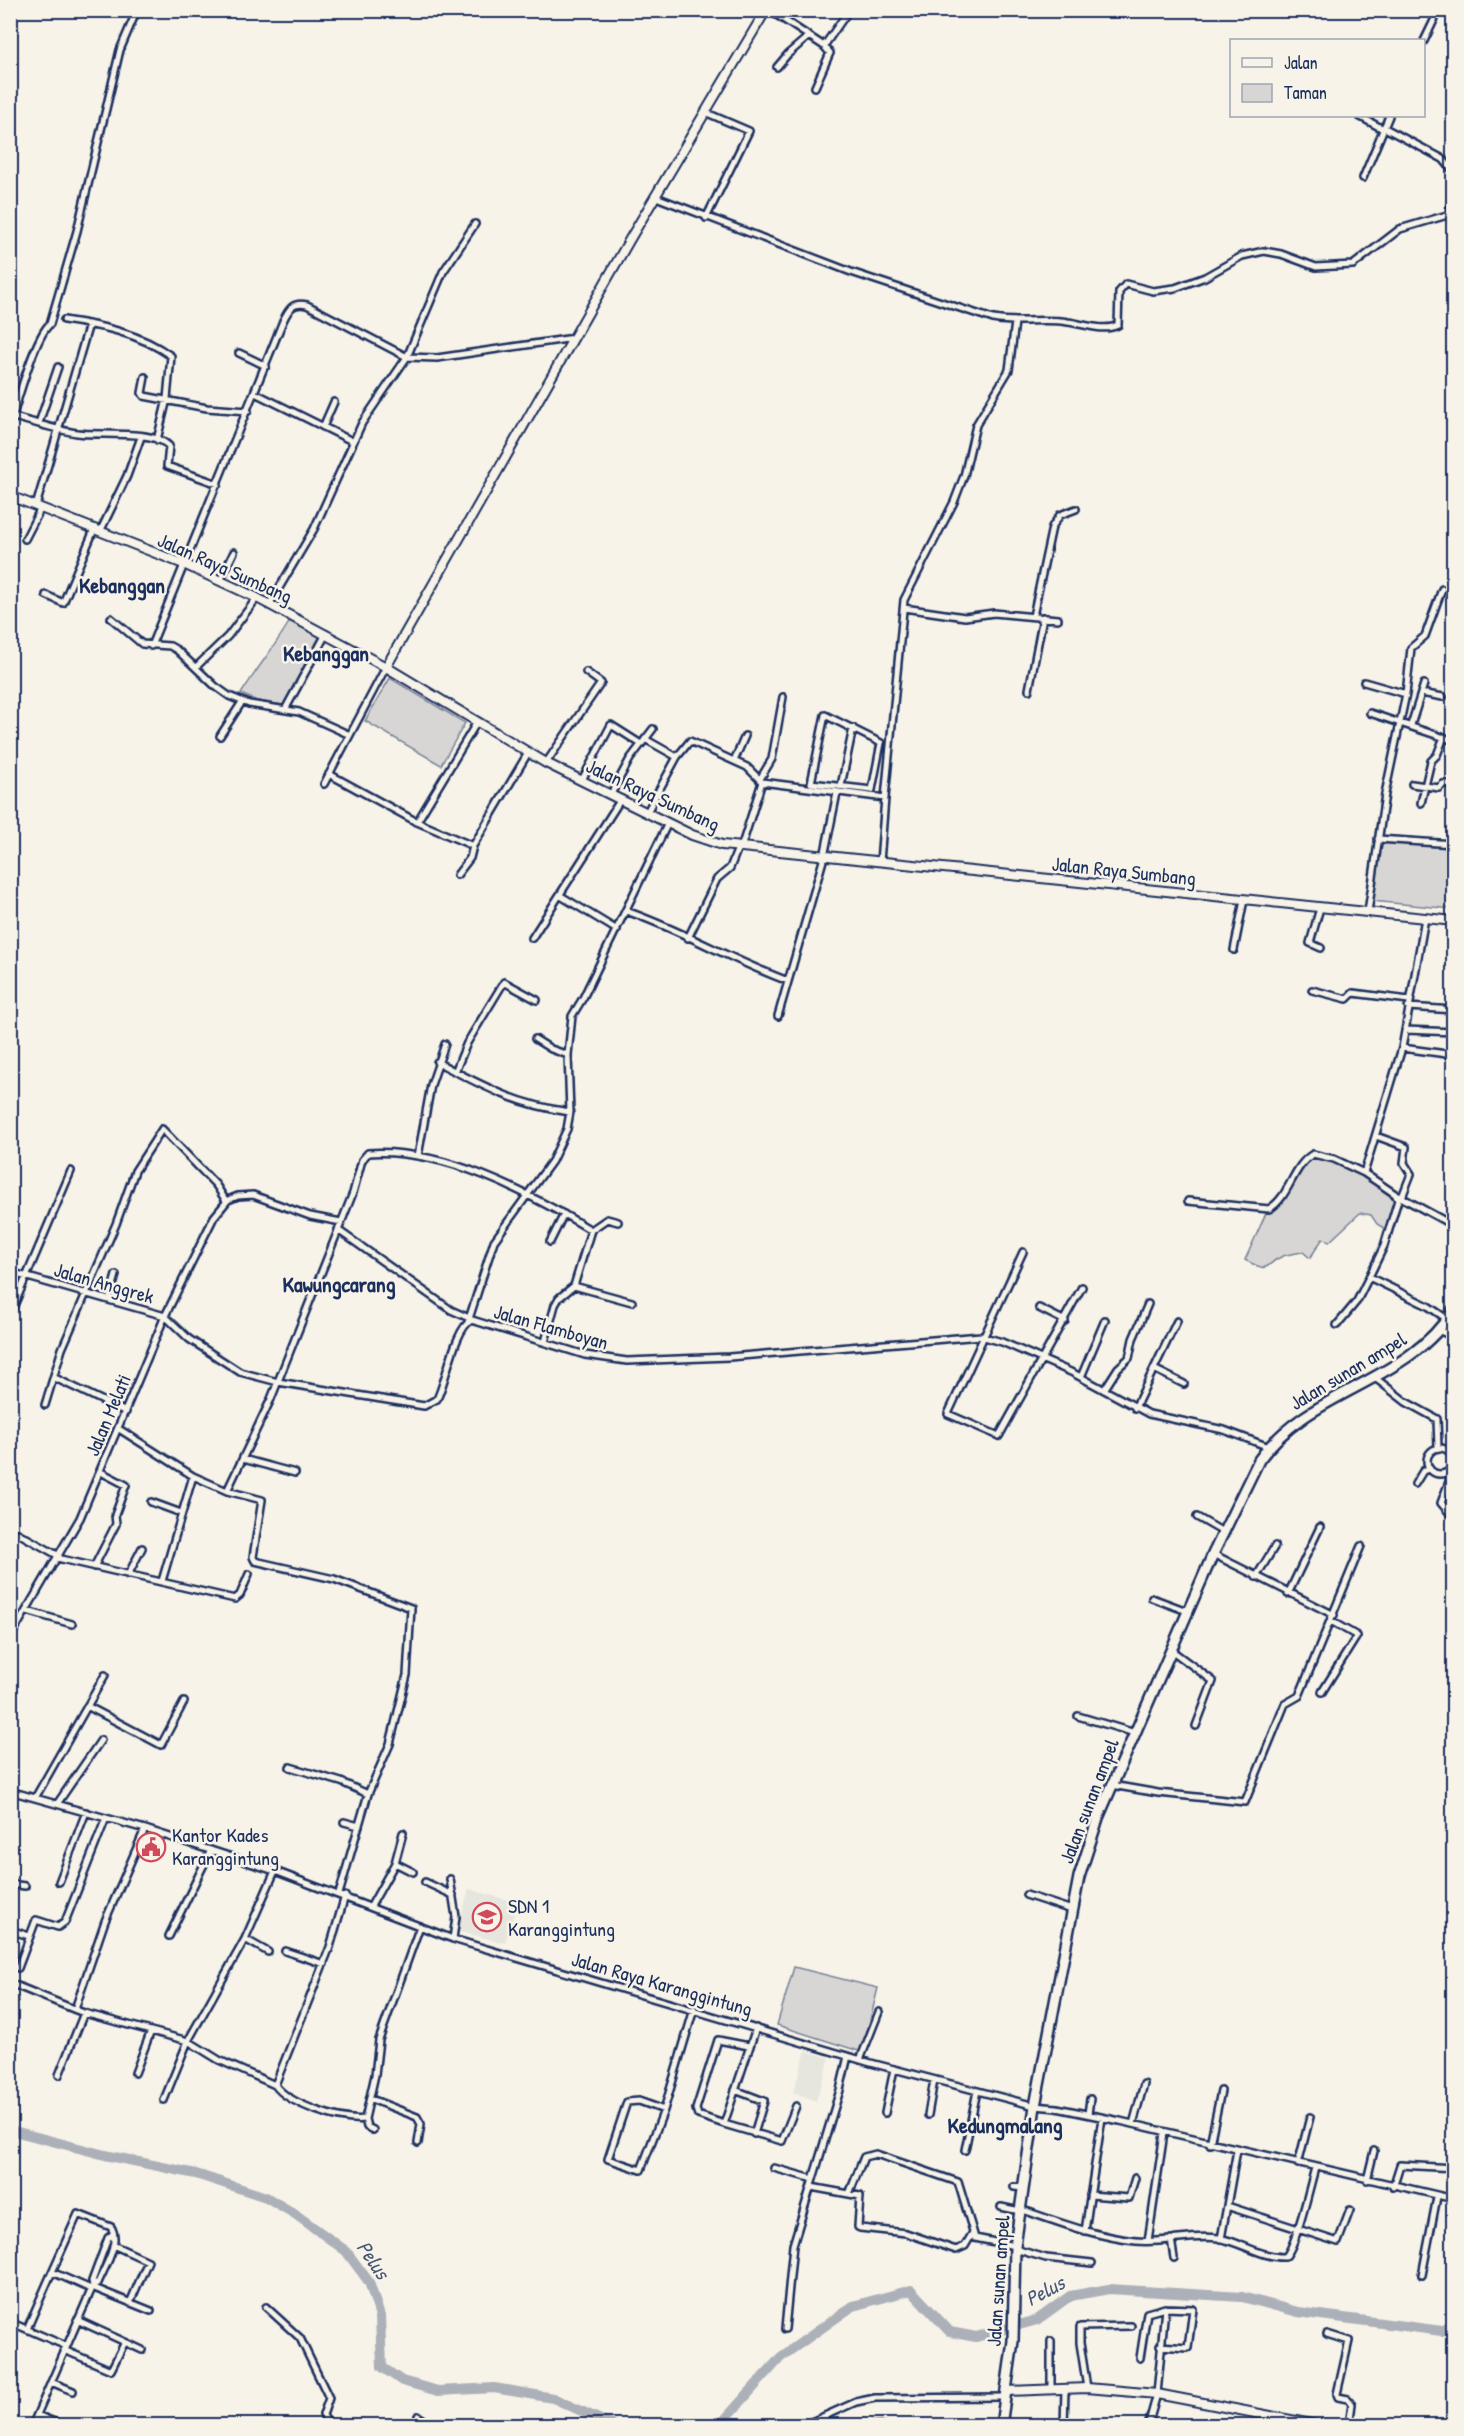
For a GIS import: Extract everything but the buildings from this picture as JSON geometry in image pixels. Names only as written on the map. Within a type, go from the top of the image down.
[{"type":"main road","name":"Jalan sunan ampel","points":[[1000,2426],[1013,2341],[1015,2247],[1020,2210],[1019,2188],[1072,1910],[1086,1850],[1112,1785],[1223,1532],[1250,1477],[1269,1447],[1299,1419],[1416,1352],[1440,1331],[1454,1310]]},
{"type":"street","points":[[10,426],[44,329],[50,324],[129,24],[137,10]]},
{"type":"street","points":[[324,784],[386,667],[630,239],[768,10],[824,46],[830,56],[815,87]]},
{"type":"street","points":[[824,46],[849,10]]},
{"type":"street","points":[[1425,39],[1439,10]]},
{"type":"street","points":[[777,67],[809,36]]},
{"type":"street","points":[[706,218],[749,131],[707,113]]},
{"type":"street","points":[[1361,117],[1443,159],[1454,172]]},
{"type":"street","points":[[1363,178],[1388,117]]},
{"type":"street","points":[[656,197],[706,218],[993,319],[1015,322],[1066,321],[1087,326],[1116,327],[1119,323],[1119,292],[1126,284],[1153,291],[1175,288],[1205,277],[1242,256],[1264,251],[1281,254],[1316,267],[1353,265],[1400,230],[1451,213],[1454,188]]},
{"type":"street","points":[[269,605],[314,529],[352,441],[407,357],[443,272],[475,224]]},
{"type":"street","points":[[151,646],[289,309],[297,303],[307,305],[407,357],[437,358],[574,338]]},
{"type":"street","points":[[64,320],[124,332],[171,356],[167,399],[157,440]]},
{"type":"street","points":[[880,862],[906,593],[964,476],[976,425],[1004,383],[1009,370],[1015,322]]},
{"type":"street","points":[[25,539],[39,507],[57,428],[89,324]]},
{"type":"street","points":[[239,353],[266,366]]},
{"type":"street","points":[[39,423],[58,367]]},
{"type":"street","points":[[146,377],[142,394],[207,408],[248,411]]},
{"type":"street","points":[[255,393],[352,441]]},
{"type":"street","points":[[322,427],[334,402]]},
{"type":"street","points":[[13,417],[80,434],[157,440],[170,446],[166,465],[218,484]]},
{"type":"street","points":[[46,596],[63,603],[97,531],[123,485],[141,437]]},
{"type":"street","name":"Jalan Raya Sumbang","points":[[10,496],[186,565],[256,598],[386,667],[546,763],[692,835],[739,848],[1454,921]]},
{"type":"street","points":[[1034,616],[1053,524],[1060,515],[1076,509]]},
{"type":"street","points":[[220,581],[234,552]]},
{"type":"street","points":[[1368,912],[1378,839],[1406,694],[1411,648],[1425,636],[1442,589]]},
{"type":"street","points":[[196,667],[228,636],[256,598]]},
{"type":"street","points":[[903,608],[965,617],[994,613],[1058,619]]},
{"type":"street","points":[[1029,690],[1043,617]]},
{"type":"street","points":[[111,618],[142,644],[170,646],[215,686],[242,702],[286,708],[350,735]]},
{"type":"street","points":[[286,708],[326,634]]},
{"type":"street","points":[[546,763],[601,683],[586,672]]},
{"type":"street","points":[[1365,682],[1406,694]]},
{"type":"street","points":[[1411,725],[1424,684]]},
{"type":"street","points":[[1421,693],[1443,697]]},
{"type":"street","points":[[688,938],[717,879],[730,868],[739,848],[761,780],[772,759],[783,697]]},
{"type":"street","points":[[220,736],[242,702]]},
{"type":"street","points":[[1370,713],[1454,741]]},
{"type":"street","points":[[825,715],[854,728],[881,743],[872,790],[811,783],[825,715]]},
{"type":"street","points":[[417,822],[477,722]]},
{"type":"street","points":[[582,780],[611,725],[641,744]]},
{"type":"street","points":[[841,786],[854,728]]},
{"type":"street","points":[[611,794],[641,744],[653,729]]},
{"type":"street","points":[[734,761],[745,736]]},
{"type":"street","points":[[1421,803],[1431,760],[1437,755],[1444,736]]},
{"type":"street","points":[[645,739],[677,757]]},
{"type":"street","points":[[647,812],[677,757],[689,741],[747,767],[761,780],[837,793],[885,798]]},
{"type":"street","points":[[457,875],[470,858],[473,846],[528,753]]},
{"type":"street","points":[[879,758],[890,759]]},
{"type":"street","points":[[329,774],[417,822],[473,846]]},
{"type":"street","points":[[1412,784],[1439,788],[1443,784],[1450,784]]},
{"type":"street","points":[[778,1016],[824,857],[837,793]]},
{"type":"street","points":[[532,938],[621,799]]},
{"type":"street","points":[[338,1230],[468,1320],[494,1241],[560,1147],[570,1112],[568,1055],[572,1016],[617,930],[668,823]]},
{"type":"street","points":[[1378,839],[1454,844]]},
{"type":"street","points":[[561,896],[617,930]]},
{"type":"street","points":[[1234,950],[1244,900]]},
{"type":"street","points":[[1320,908],[1310,943],[1321,948]]},
{"type":"street","points":[[626,911],[655,921],[688,938],[788,981]]},
{"type":"street","points":[[1364,1173],[1402,1048],[1425,918]]},
{"type":"street","points":[[455,1072],[467,1043],[504,981],[537,1000]]},
{"type":"street","points":[[1312,990],[1347,999],[1353,993],[1409,1000]]},
{"type":"street","points":[[1408,1007],[1454,1010]]},
{"type":"street","points":[[1406,1030],[1454,1032]]},
{"type":"street","points":[[535,1039],[551,1049],[568,1055]]},
{"type":"street","points":[[418,1156],[437,1062],[445,1044]]},
{"type":"street","points":[[1402,1048],[1454,1055]]},
{"type":"street","points":[[437,1062],[516,1101],[536,1107],[570,1112]]},
{"type":"street","points":[[45,1405],[62,1349],[116,1224],[135,1171],[162,1129],[229,1200],[257,1195],[310,1216],[341,1222]]},
{"type":"street","points":[[1377,1136],[1406,1147],[1404,1163],[1411,1174],[1402,1197]]},
{"type":"street","points":[[227,1491],[278,1382],[366,1154],[381,1152],[418,1156],[498,1180],[528,1193],[591,1230]]},
{"type":"street","points":[[1188,1201],[1269,1209],[1280,1200],[1302,1163],[1313,1154],[1334,1159],[1364,1173],[1395,1194],[1454,1226]]},
{"type":"street","points":[[10,1315],[71,1171]]},
{"type":"street","points":[[1337,1325],[1357,1300],[1369,1277],[1398,1206],[1395,1194]]},
{"type":"street","name":"Jalan Melati","points":[[10,1638],[80,1518],[165,1316],[204,1232],[229,1200]]},
{"type":"street","points":[[550,1242],[564,1214]]},
{"type":"street","points":[[545,1342],[555,1305],[559,1298],[574,1286],[591,1230],[607,1220],[618,1222]]},
{"type":"street","points":[[1023,1252],[948,1414],[995,1436],[1001,1433],[1082,1287]]},
{"type":"street","name":"Jalan Anggrek","points":[[10,1272],[165,1316],[189,1339],[222,1362],[240,1372],[278,1382]]},
{"type":"street","points":[[109,1300],[116,1275]]},
{"type":"street","points":[[1369,1277],[1428,1306],[1448,1319]]},
{"type":"street","points":[[574,1286],[632,1302]]},
{"type":"street","points":[[1104,1390],[1118,1368],[1129,1358],[1133,1339],[1148,1304]]},
{"type":"street","points":[[1039,1308],[1065,1321]]},
{"type":"street","name":"Jalan Flamboyan","points":[[278,1382],[429,1405],[440,1393],[451,1357],[468,1320],[599,1358],[627,1362],[729,1357],[984,1336]]},
{"type":"street","points":[[1082,1377],[1105,1320]]},
{"type":"street","points":[[1136,1408],[1177,1321]]},
{"type":"street","points":[[1440,1331],[1454,1337]]},
{"type":"street","points":[[984,1336],[1082,1377],[1136,1408],[1166,1419],[1234,1433],[1269,1447]]},
{"type":"street","points":[[1154,1369],[1184,1384]]},
{"type":"street","points":[[55,1378],[126,1412]]},
{"type":"street","points":[[1372,1378],[1406,1402],[1437,1419],[1438,1448]]},
{"type":"street","points":[[119,1429],[193,1476],[227,1491],[262,1500],[253,1557],[255,1561],[334,1579],[411,1608],[407,1675],[390,1744],[368,1794],[324,1964],[275,2085]]},
{"type":"street","points":[[1429,1469],[1428,1456],[1438,1448],[1451,1450],[1452,1464],[1448,1472],[1440,1474]]},
{"type":"street","points":[[243,1459],[295,1473]]},
{"type":"street","points":[[1415,1484],[1423,1471],[1429,1469],[1452,1480],[1441,1503],[1454,1518]]},
{"type":"street","points":[[93,1567],[116,1524],[115,1515],[126,1485],[100,1472]]},
{"type":"street","points":[[162,1581],[193,1476]]},
{"type":"street","points":[[150,1502],[181,1513]]},
{"type":"street","points":[[1197,1517],[1223,1532]]},
{"type":"street","points":[[1288,1594],[1320,1527]]},
{"type":"street","points":[[18,1533],[58,1557],[235,1599],[240,1595],[249,1574]]},
{"type":"street","points":[[1256,1577],[1275,1546]]},
{"type":"street","points":[[1112,1785],[1158,1793],[1245,1802],[1285,1704],[1299,1696],[1361,1546]]},
{"type":"street","points":[[128,1575],[142,1548]]},
{"type":"street","points":[[1213,1554],[1332,1618],[1357,1636],[1322,1692]]},
{"type":"street","points":[[1152,1598],[1187,1611]]},
{"type":"street","points":[[27,1611],[72,1624]]},
{"type":"street","points":[[1172,1648],[1213,1681],[1196,1726]]},
{"type":"street","points":[[35,1798],[105,1675]]},
{"type":"street","points":[[87,1706],[161,1745],[184,1702]]},
{"type":"street","points":[[1078,1716],[1135,1732]]},
{"type":"street","points":[[57,1804],[101,1740]]},
{"type":"street","points":[[290,1767],[341,1782],[368,1794]]},
{"type":"street","name":"Jalan Raya Karanggintung","points":[[10,1791],[145,1829],[275,1871],[453,1939],[860,2060],[1035,2106],[1088,2114],[1393,2187],[1454,2199]]},
{"type":"street","points":[[59,1882],[86,1812]]},
{"type":"street","points":[[18,1968],[36,1920],[58,1927],[64,1923],[106,1818]]},
{"type":"street","points":[[344,1822],[359,1826]]},
{"type":"street","points":[[76,2010],[105,1922],[145,1829]]},
{"type":"street","points":[[371,1906],[395,1863],[403,1833]]},
{"type":"street","points":[[170,1936],[211,1850]]},
{"type":"street","points":[[395,1863],[412,1872]]},
{"type":"street","points":[[164,2100],[188,2041],[245,1939],[275,1871]]},
{"type":"street","points":[[450,1879],[456,1917],[453,1939]]},
{"type":"street","points":[[425,1882],[453,1895]]},
{"type":"street","points":[[10,1884],[25,1886]]},
{"type":"street","points":[[1026,1895],[1072,1910]]},
{"type":"street","points":[[373,2130],[367,2127],[365,2119],[371,2099],[379,2040],[420,1926]]},
{"type":"street","points":[[14,1930],[29,1936]]},
{"type":"street","points":[[245,1939],[268,1952]]},
{"type":"street","points":[[285,1951],[324,1964]]},
{"type":"street","points":[[10,1983],[84,2013],[188,2041],[219,2060],[275,2085],[284,2095],[340,2119],[365,2119]]},
{"type":"street","points":[[664,2110],[639,2102],[627,2102],[608,2159],[641,2170],[664,2110],[694,2009]]},
{"type":"street","points":[[860,2060],[879,2012]]},
{"type":"street","points":[[59,2076],[84,2013]]},
{"type":"street","points":[[724,2124],[756,2028]]},
{"type":"street","points":[[135,2073],[151,2031]]},
{"type":"street","points":[[749,2046],[718,2040],[696,2113],[780,2141],[784,2140],[796,2106]]},
{"type":"street","points":[[785,2329],[791,2259],[848,2056]]},
{"type":"street","points":[[885,2113],[894,2069]]},
{"type":"street","points":[[928,2115],[934,2080]]},
{"type":"street","points":[[1133,2124],[1144,2084]]},
{"type":"street","points":[[735,2090],[764,2101],[754,2133]]},
{"type":"street","points":[[965,2150],[977,2091]]},
{"type":"street","points":[[1210,2144],[1221,2091]]},
{"type":"street","points":[[371,2099],[417,2117],[421,2124],[418,2143]]},
{"type":"street","points":[[1088,2114],[1090,2099]]},
{"type":"street","points":[[1298,2164],[1310,2117]]},
{"type":"street","points":[[1085,2231],[1102,2118]]},
{"type":"street","points":[[1148,2241],[1164,2133]]},
{"type":"street","points":[[1221,2239],[1237,2150]]},
{"type":"street","points":[[1367,2180],[1374,2151]]},
{"type":"street","points":[[849,2194],[859,2163],[864,2157],[876,2154],[958,2182],[972,2234],[979,2240],[1015,2247],[1046,2258],[1092,2263]]},
{"type":"street","points":[[1393,2187],[1400,2165],[1454,2168]]},
{"type":"street","points":[[774,2168],[813,2179]]},
{"type":"street","points":[[1001,2207],[1020,2210],[1085,2231],[1148,2241],[1195,2235],[1221,2239],[1285,2257],[1289,2254],[1298,2229],[1315,2168]]},
{"type":"street","points":[[1090,2195],[1129,2198],[1135,2178]]},
{"type":"street","points":[[811,2187],[843,2195],[860,2196],[858,2227],[860,2228],[906,2233],[956,2250],[965,2246],[972,2234]]},
{"type":"street","points":[[1422,2275],[1437,2197]]},
{"type":"street","points":[[1227,2206],[1262,2215],[1338,2242],[1350,2210]]},
{"type":"street","points":[[27,2329],[76,2215],[111,2227],[113,2234],[114,2245],[98,2283],[92,2287]]},
{"type":"street","points":[[32,2426],[92,2287],[92,2281],[108,2238],[113,2234]]},
{"type":"street","points":[[1171,2239],[1174,2258]]},
{"type":"street","points":[[114,2245],[148,2261],[130,2303]]},
{"type":"street","points":[[52,2272],[151,2311]]},
{"type":"street","points":[[267,2307],[300,2338],[310,2356],[329,2398],[323,2415],[329,2426]]},
{"type":"street","points":[[1140,2358],[1147,2313],[1165,2308],[1190,2308],[1194,2312],[1188,2348],[1160,2346]]},
{"type":"street","points":[[1148,2426],[1157,2394],[1165,2308]]},
{"type":"street","points":[[77,2320],[142,2350]]},
{"type":"street","points":[[10,2322],[111,2370],[125,2342]]},
{"type":"street","points":[[1086,2388],[1080,2327],[1131,2326]]},
{"type":"street","points":[[1327,2334],[1349,2341],[1337,2394],[1338,2397],[1348,2399],[1352,2404],[1348,2426]]},
{"type":"street","points":[[1051,2390],[1052,2341]]},
{"type":"street","points":[[51,2382],[73,2391]]},
{"type":"street","points":[[810,2426],[811,2422],[872,2398],[1006,2394],[1086,2388],[1157,2394],[1322,2426]]},
{"type":"street","points":[[1064,2426],[1065,2389]]},
{"type":"street","points":[[37,2415],[59,2424]]},
{"type":"street","points":[[418,2416],[434,2426]]},
{"type":"shaded area","name":"SDN 1 Karanggintung","points":[[469,1889],[518,1903],[505,1943],[457,1931]]},
{"type":"shaded area","points":[[806,2051],[830,2058],[816,2101],[793,2092]]},
{"type":"green space","points":[[291,619],[323,636],[284,705],[257,701],[241,694],[279,638]]},
{"type":"green space","points":[[390,678],[465,723],[441,765],[365,721]]},
{"type":"green space","points":[[1384,843],[1453,848],[1453,909],[1372,901],[1380,845]]},
{"type":"green space","points":[[1314,1155],[1320,1155],[1363,1175],[1395,1200],[1387,1230],[1377,1224],[1371,1215],[1360,1213],[1329,1242],[1323,1238],[1310,1258],[1303,1252],[1290,1254],[1277,1259],[1267,1267],[1260,1267],[1245,1260],[1267,1211],[1280,1205],[1306,1162]]},
{"type":"green space","points":[[794,1967],[878,1988],[862,2052],[777,2025]]},
{"type":"waterway","name":"Pelus","points":[[10,2130],[105,2155],[196,2174],[266,2197],[295,2214],[346,2251],[369,2282],[380,2316],[382,2367],[402,2381],[438,2391],[494,2388],[553,2398],[614,2426]]},
{"type":"waterway","name":"Pelus","points":[[719,2426],[781,2357],[826,2325],[853,2306],[911,2290],[950,2332],[976,2337],[1037,2320],[1070,2296],[1109,2289],[1242,2297],[1298,2312],[1442,2331],[1454,2324]]},
{"type":"waterway","points":[[851,2426],[879,2423],[888,2426]]},
{"type":"place","name":"Kantor Kades Karanggintung","points":[[151,1847]]},
{"type":"place","name":"SDN 1 Karanggintung","points":[[487,1917]]},
{"type":"district","name":"Kebanggan","points":[[122,585]]},
{"type":"district","name":"Kebanggan","points":[[326,653]]},
{"type":"district","name":"Kawungcarang","points":[[339,1284]]},
{"type":"district","name":"Kedungmalang","points":[[1005,2125]]}]
